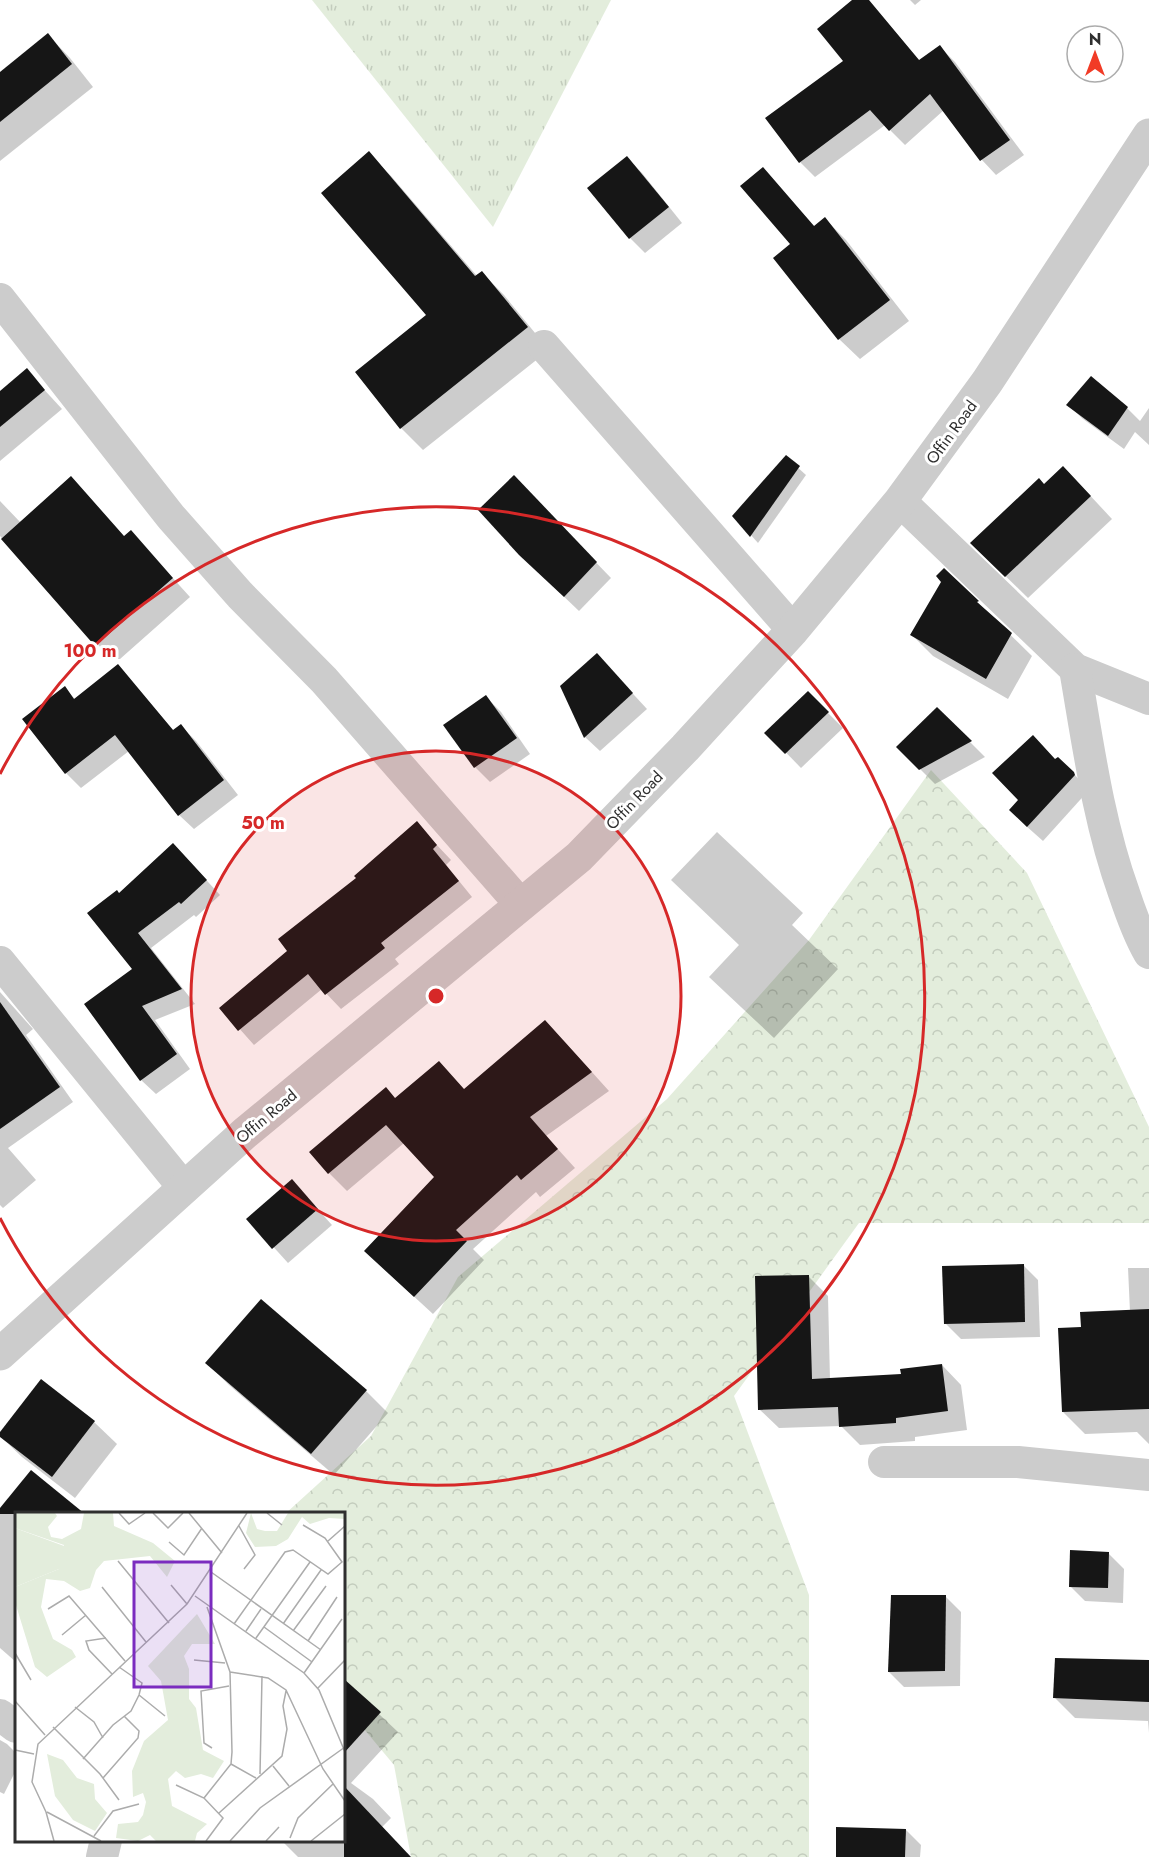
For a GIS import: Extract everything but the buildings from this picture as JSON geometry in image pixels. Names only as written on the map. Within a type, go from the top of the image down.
[{"type":"street","name":"Offin Road","points":[[0,1354],[245,1133],[587,848],[685,748],[793,630],[900,501],[987,382],[1147,145]]},
{"type":"street","points":[[0,299],[171,517],[240,595],[324,680],[521,905]]},
{"type":"street","points":[[544,346],[793,630]]},
{"type":"street","points":[[900,501],[1075,669],[1149,699]]},
{"type":"street","points":[[1075,669],[1100,810],[1118,878],[1139,936],[1149,953]]},
{"type":"street","points":[[0,962],[184,1188]]},
{"type":"street","points":[[884,1462],[1018,1462],[1149,1475]]},
{"type":"street","points":[[0,1715],[15,1726]]},
{"type":"street","points":[[102,1857],[106,1842]]},
{"type":"green space","points":[[312,0],[611,0],[493,227]]},
{"type":"green space","points":[[931,770],[1027,873],[1149,1127],[1149,1223],[859,1223],[734,1396],[809,1595],[809,1857],[411,1857],[394,1765],[345,1706],[345,1512],[287,1512],[371,1436],[458,1277],[667,1099],[809,940]]}]
